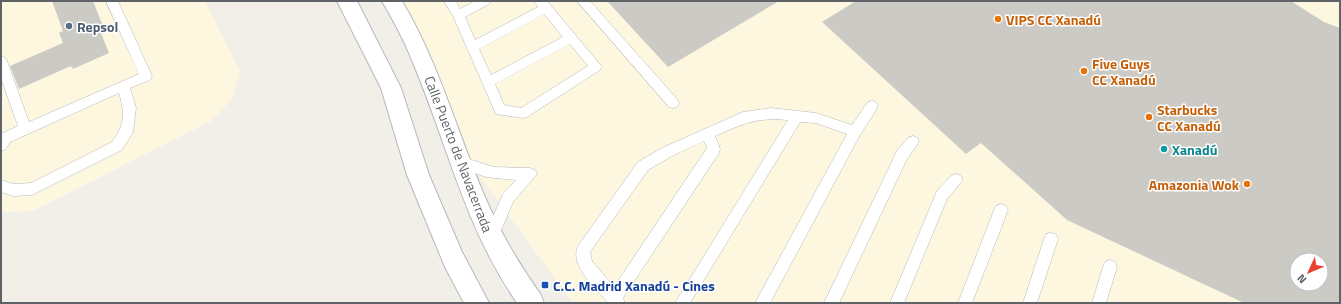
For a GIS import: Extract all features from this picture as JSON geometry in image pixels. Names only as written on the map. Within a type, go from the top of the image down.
[{"type":"street","points":[[347,1],[391,88],[418,175],[454,259],[477,303]]},
{"type":"street","name":"Calle Puerto de Navacerrada","points":[[394,2],[429,73],[459,162],[491,237],[532,303]]},
{"type":"lane","points":[[1,145],[5,138],[146,76],[112,1]]},
{"type":"lane","points":[[450,1],[473,47],[500,110],[523,113],[596,67],[543,5],[473,47]]},
{"type":"lane","points":[[458,15],[485,1]]},
{"type":"lane","points":[[583,1],[673,103]]},
{"type":"lane","points":[[488,82],[571,38]]},
{"type":"lane","points":[[1,61],[25,129]]},
{"type":"lane","points":[[1,186],[13,190],[32,189],[117,146],[128,132],[130,108],[123,86]]},
{"type":"lane","points":[[762,303],[855,131],[872,106]]},
{"type":"lane","points":[[708,134],[714,149],[616,301],[585,264],[583,251],[643,166],[667,152],[747,116],[771,113],[816,118],[855,131]]},
{"type":"lane","points":[[682,303],[797,116]]},
{"type":"lane","points":[[830,303],[902,155],[913,142]]},
{"type":"lane","points":[[459,162],[477,170],[502,175],[530,174],[508,198],[491,237]]},
{"type":"lane","points":[[896,303],[942,195],[956,180]]},
{"type":"lane","points":[[965,303],[1001,210]]},
{"type":"lane","points":[[1030,303],[1051,239]]},
{"type":"lane","points":[[1099,303],[1110,267]]},
{"type":"shaded area","points":[[1,1],[205,1],[240,72],[232,99],[211,121],[33,211],[6,212],[1,210]]},
{"type":"shaded area","points":[[388,1],[1340,1],[1340,303],[573,303],[467,159]]},
{"type":"building","points":[[52,1],[93,1],[105,31],[101,33],[109,53],[73,69],[71,66],[19,89],[10,66],[63,43],[59,33],[63,31]]},
{"type":"building","points":[[607,1],[779,1],[668,67]]},
{"type":"building","name":"Xanadú","points":[[856,1],[1291,1],[1324,22],[1340,28],[1340,303],[1244,303],[1067,220],[981,143],[966,154],[822,22]]},
{"type":"place","name":"VIPS CC Xanadú","points":[[998,19]]},
{"type":"place","name":"Repsol","points":[[69,26]]},
{"type":"place","name":"Five Guys CC Xanadú","points":[[1084,71]]},
{"type":"place","name":"Starbucks CC Xanadú","points":[[1149,117]]},
{"type":"place","name":"Xanadú","points":[[1164,149]]},
{"type":"place","name":"Amazonia Wok","points":[[1247,184]]},
{"type":"place","name":"C.C. Madrid Xanadú - Cines","points":[[545,285]]}]
